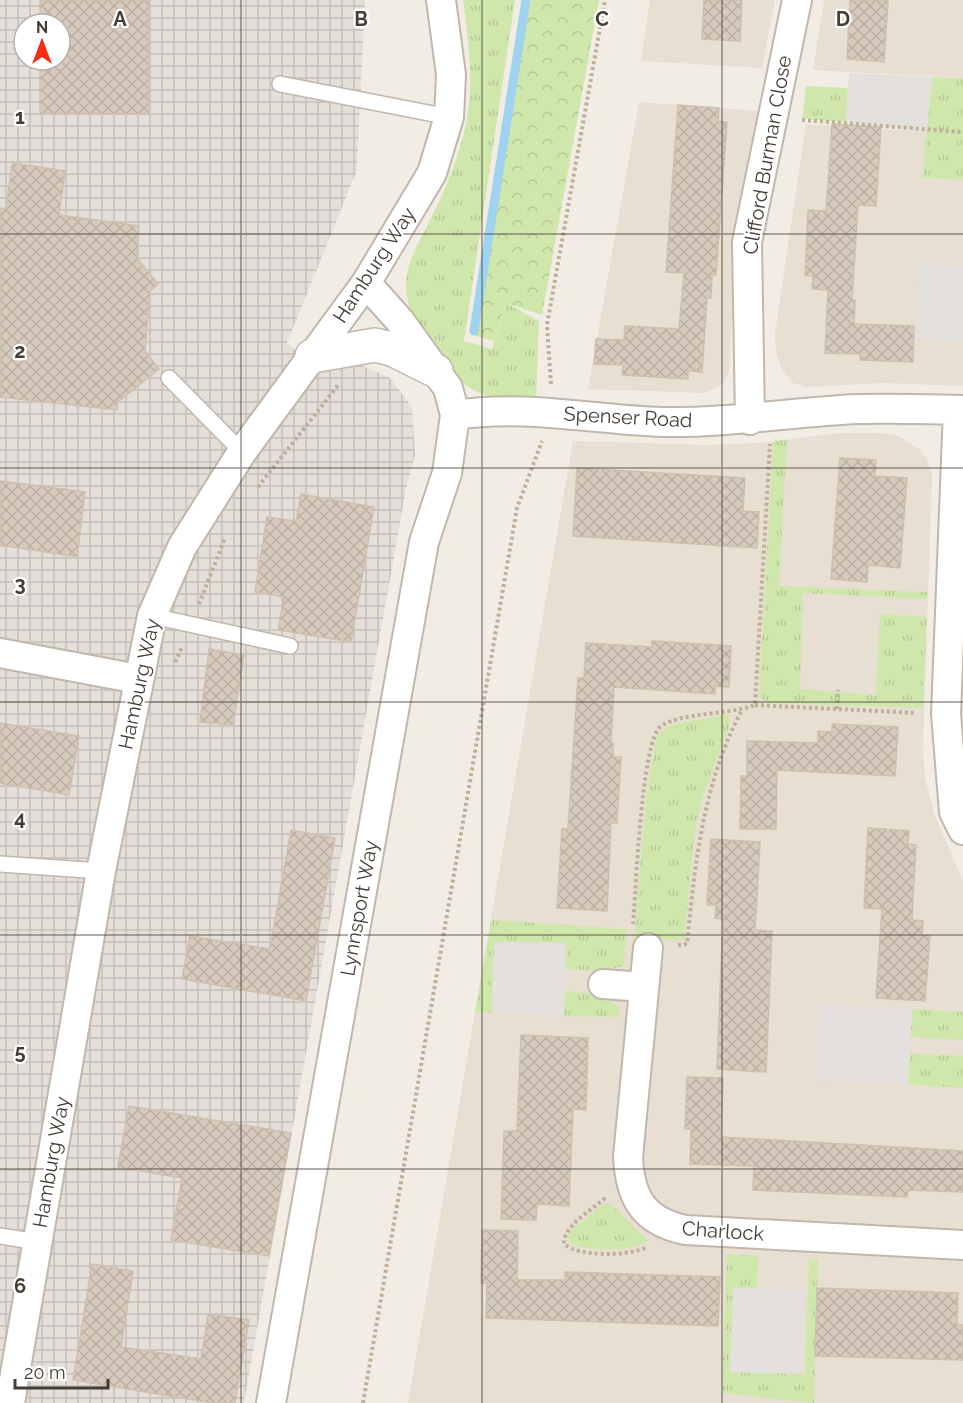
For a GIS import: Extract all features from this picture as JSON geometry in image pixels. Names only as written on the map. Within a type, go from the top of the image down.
[{"type":"street","name":"Hamburg Way","points":[[427,0],[446,41]]},
{"type":"street","name":"Hamburg Way","points":[[10,1403],[101,871],[152,616],[182,547],[242,452],[366,283],[432,173],[449,117],[451,75],[441,0]]},
{"type":"street","name":"Clifford Burman Close","points":[[761,418],[747,242],[796,0]]},
{"type":"street","points":[[366,283],[400,321],[448,388],[455,415]]},
{"type":"street","points":[[312,357],[375,345],[392,349],[436,371]]},
{"type":"street","name":"Spenser Road","points":[[455,415],[533,410],[664,422],[761,418],[859,409],[961,410]]},
{"type":"street","points":[[961,410],[946,714],[954,812],[963,830]]},
{"type":"street","name":"Lynnsport Way","points":[[271,1403],[424,542],[447,473],[455,415]]},
{"type":"street","points":[[0,653],[138,679]]},
{"type":"street","name":"Charlock","points":[[648,948],[629,1174],[631,1187],[644,1209],[669,1227],[686,1230],[963,1245]]},
{"type":"street","points":[[603,984],[644,987]]},
{"type":"lane","points":[[280,84],[449,117]]},
{"type":"lane","points":[[169,378],[242,452]]},
{"type":"lane","points":[[152,616],[290,646]]},
{"type":"lane","points":[[0,864],[101,871]]},
{"type":"lane","points":[[0,1236],[37,1242]]},
{"type":"path","points":[[363,1403],[517,508],[553,413],[547,325],[605,0]]},
{"type":"path","points":[[773,119],[963,132]]},
{"type":"path","points":[[255,491],[342,381]]},
{"type":"path","points":[[755,705],[761,418]]},
{"type":"path","points":[[174,667],[229,529]]},
{"type":"path","points":[[837,709],[838,690]]},
{"type":"path","points":[[742,710],[715,772],[698,838],[687,944],[648,948],[632,940],[650,746],[657,731],[671,722],[742,710],[755,705],[946,714]]},
{"type":"path","points":[[629,1174],[568,1229],[564,1237],[564,1244],[576,1252],[608,1254],[640,1250],[686,1230]]},
{"type":"shaded area","points":[[0,0],[365,0],[357,170],[287,343],[319,372],[356,363],[390,378],[412,407],[415,455],[406,489],[244,1403],[0,1403]]},
{"type":"shaded area","points":[[650,0],[775,0],[762,68],[641,61]]},
{"type":"shaded area","points":[[824,0],[963,0],[963,78],[813,70]]},
{"type":"shaded area","points":[[849,73],[932,77],[927,132],[846,122]]},
{"type":"shaded area","points":[[639,102],[758,111],[736,239],[729,372],[723,384],[705,393],[588,389]]},
{"type":"shaded area","points":[[806,124],[927,132],[922,178],[963,180],[963,386],[885,383],[806,387],[793,383],[782,370],[776,352],[775,333]]},
{"type":"shaded area","points":[[921,264],[963,266],[963,341],[917,338]]},
{"type":"shaded area","points":[[839,433],[884,433],[899,436],[919,449],[927,459],[932,476],[923,750],[925,777],[934,813],[963,881],[963,1403],[408,1403],[573,441],[705,445],[759,443]]},
{"type":"shaded area","points":[[494,942],[566,943],[564,1016],[492,1012]]},
{"type":"shaded area","points":[[820,1004],[912,1009],[908,1084],[816,1080]]},
{"type":"shaded area","points":[[733,1288],[804,1290],[801,1374],[730,1372]]},
{"type":"green space","points":[[463,0],[515,0],[464,341],[492,349],[506,303],[539,321],[536,402],[487,396],[467,386],[446,365],[420,328],[411,310],[407,293],[406,278],[410,263],[450,176],[467,118],[470,74]]},
{"type":"green space","points":[[527,0],[599,0],[542,315],[506,303],[494,341],[476,336]]},
{"type":"green space","points":[[932,77],[963,78],[963,180],[922,178]]},
{"type":"green space","points":[[806,86],[848,88],[846,122],[802,119]]},
{"type":"green space","points":[[787,440],[779,586],[928,592],[927,599],[803,593],[800,689],[876,695],[880,614],[927,617],[923,708],[767,703],[759,696],[773,441]]},
{"type":"green space","points":[[728,714],[730,724],[702,799],[695,831],[684,940],[634,938],[646,799],[657,735],[671,725]]},
{"type":"green space","points":[[491,920],[627,929],[624,966],[603,971],[565,969],[565,943],[494,942],[492,1012],[475,1013]]},
{"type":"green space","points":[[565,991],[600,994],[619,1007],[619,1017],[564,1016]]},
{"type":"green space","points":[[912,1009],[963,1012],[963,1040],[910,1037]]},
{"type":"green space","points":[[910,1053],[963,1056],[963,1088],[908,1084]]},
{"type":"green space","points":[[610,1203],[648,1241],[641,1245],[621,1249],[588,1248],[571,1244],[568,1237],[571,1231],[603,1204]]},
{"type":"green space","points":[[727,1254],[758,1256],[757,1288],[733,1288],[730,1372],[805,1374],[809,1259],[818,1259],[814,1403],[722,1393]]},
{"type":"building","points":[[40,0],[149,0],[149,114],[40,113],[40,72],[72,72],[72,12],[40,12]]},
{"type":"building","points":[[704,0],[742,0],[740,41],[702,39]]},
{"type":"building","points":[[850,0],[888,0],[884,62],[847,59]]},
{"type":"building","points":[[678,105],[719,108],[718,121],[727,122],[716,275],[712,275],[711,298],[707,298],[702,372],[688,371],[688,379],[622,375],[623,365],[594,364],[596,339],[624,340],[625,326],[679,329],[684,273],[666,272]]},
{"type":"building","points":[[832,124],[881,127],[876,206],[858,205],[852,300],[855,300],[854,324],[914,326],[913,362],[860,360],[860,354],[825,353],[828,290],[812,289],[813,276],[805,275],[808,210],[826,211]]},
{"type":"building","points":[[12,163],[65,171],[59,215],[139,226],[137,258],[158,284],[150,291],[145,351],[159,369],[118,402],[117,410],[0,397],[0,208],[6,209]]},
{"type":"building","points":[[840,458],[876,460],[875,476],[907,478],[900,568],[868,565],[867,582],[831,579]]},
{"type":"building","points":[[577,468],[745,478],[743,511],[759,512],[757,548],[573,536]]},
{"type":"building","points":[[0,481],[85,492],[77,557],[0,545]]},
{"type":"building","points":[[301,494],[374,507],[351,642],[278,630],[284,597],[255,592],[267,517],[296,521]]},
{"type":"building","points":[[652,641],[731,646],[729,687],[715,686],[715,694],[614,687],[611,743],[613,743],[613,757],[621,757],[617,823],[611,823],[607,911],[557,908],[562,829],[568,829],[578,678],[584,678],[586,643],[652,647]]},
{"type":"building","points":[[209,649],[244,655],[233,725],[200,722]]},
{"type":"building","points":[[0,723],[79,736],[69,795],[0,783]]},
{"type":"building","points":[[832,724],[898,727],[895,776],[777,770],[776,829],[740,829],[741,776],[747,776],[747,741],[818,743],[818,731],[832,732]]},
{"type":"building","points":[[868,828],[909,831],[908,844],[916,845],[912,920],[923,921],[922,935],[930,936],[925,1001],[876,998],[882,909],[864,908]]},
{"type":"building","points":[[291,830],[335,838],[306,1001],[182,979],[190,936],[270,949]]},
{"type":"building","points":[[711,839],[760,842],[755,930],[772,931],[766,1072],[717,1069],[723,919],[715,918],[716,905],[707,905]]},
{"type":"building","points":[[521,1035],[588,1038],[586,1110],[573,1109],[569,1206],[537,1204],[536,1220],[501,1219],[504,1131],[517,1131]]},
{"type":"building","points":[[687,1077],[723,1078],[721,1137],[963,1151],[963,1192],[908,1190],[907,1197],[753,1190],[754,1166],[690,1164],[691,1129],[685,1129]]},
{"type":"building","points":[[129,1106],[291,1133],[269,1256],[171,1240],[182,1178],[118,1167]]},
{"type":"building","points":[[482,1230],[518,1231],[517,1280],[565,1280],[565,1272],[720,1277],[718,1326],[486,1318],[487,1283],[481,1283]]},
{"type":"building","points":[[92,1264],[133,1271],[121,1347],[201,1359],[208,1314],[249,1320],[235,1403],[212,1403],[73,1380]]},
{"type":"building","points":[[817,1288],[958,1293],[957,1325],[963,1325],[963,1360],[815,1356]]},
{"type":"waterway","points":[[474,331],[526,0]]}]
